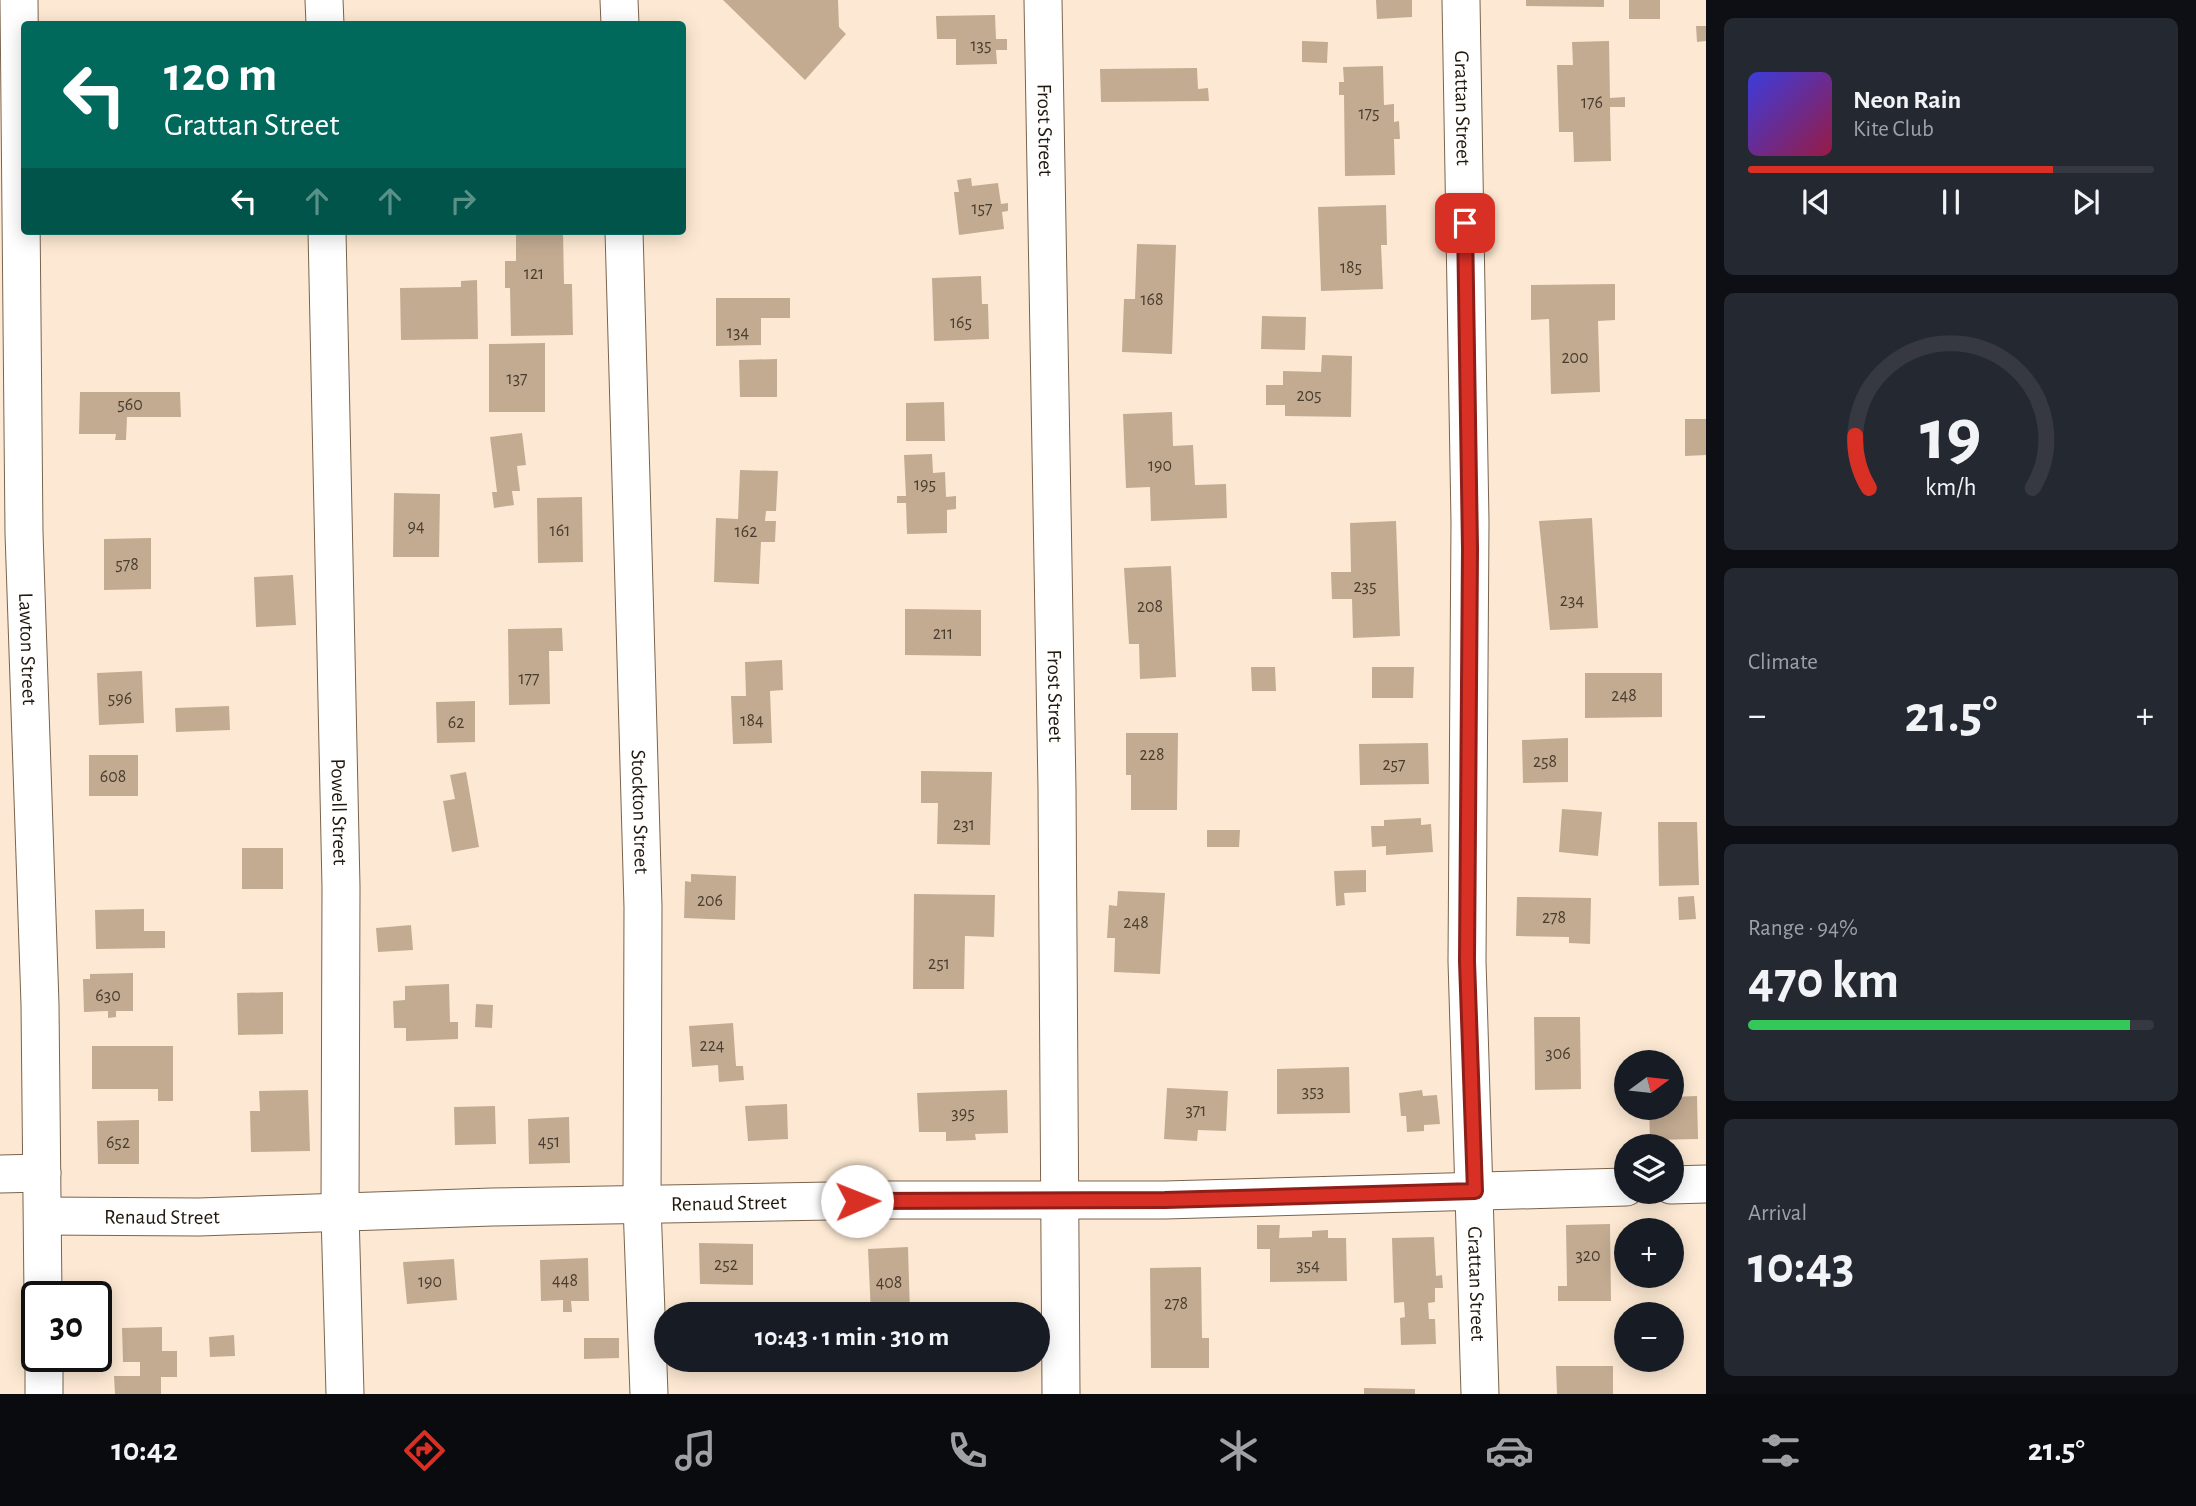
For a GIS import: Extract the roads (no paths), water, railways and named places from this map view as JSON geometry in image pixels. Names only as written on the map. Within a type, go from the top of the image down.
[{"type":"street","name":"Lawton Street","points":[[19,0],[21,213]]},
{"type":"street","points":[[324,0],[324,21]]},
{"type":"street","points":[[620,0],[620,21]]},
{"type":"street","name":"Frost Street","points":[[1043,0],[1057,789],[1061,1394]]},
{"type":"street","name":"Grattan Street","points":[[1461,0],[1470,522],[1467,961],[1480,1394]]},
{"type":"street","name":"Lawton Street","points":[[21,235],[24,533],[40,1004],[43,1281]]},
{"type":"street","name":"Powell Street","points":[[327,235],[341,887],[340,1213],[345,1394]]},
{"type":"street","name":"Stockton Street","points":[[624,235],[643,907],[642,1205],[649,1394]]},
{"type":"street","points":[[0,1174],[42,1174]]},
{"type":"street","points":[[1684,1185],[1706,1184]]},
{"type":"street","name":"Renaud Street","points":[[43,1216],[199,1217],[642,1205],[1058,1200],[1614,1187]]},
{"type":"street","points":[[44,1372],[44,1394]]}]
